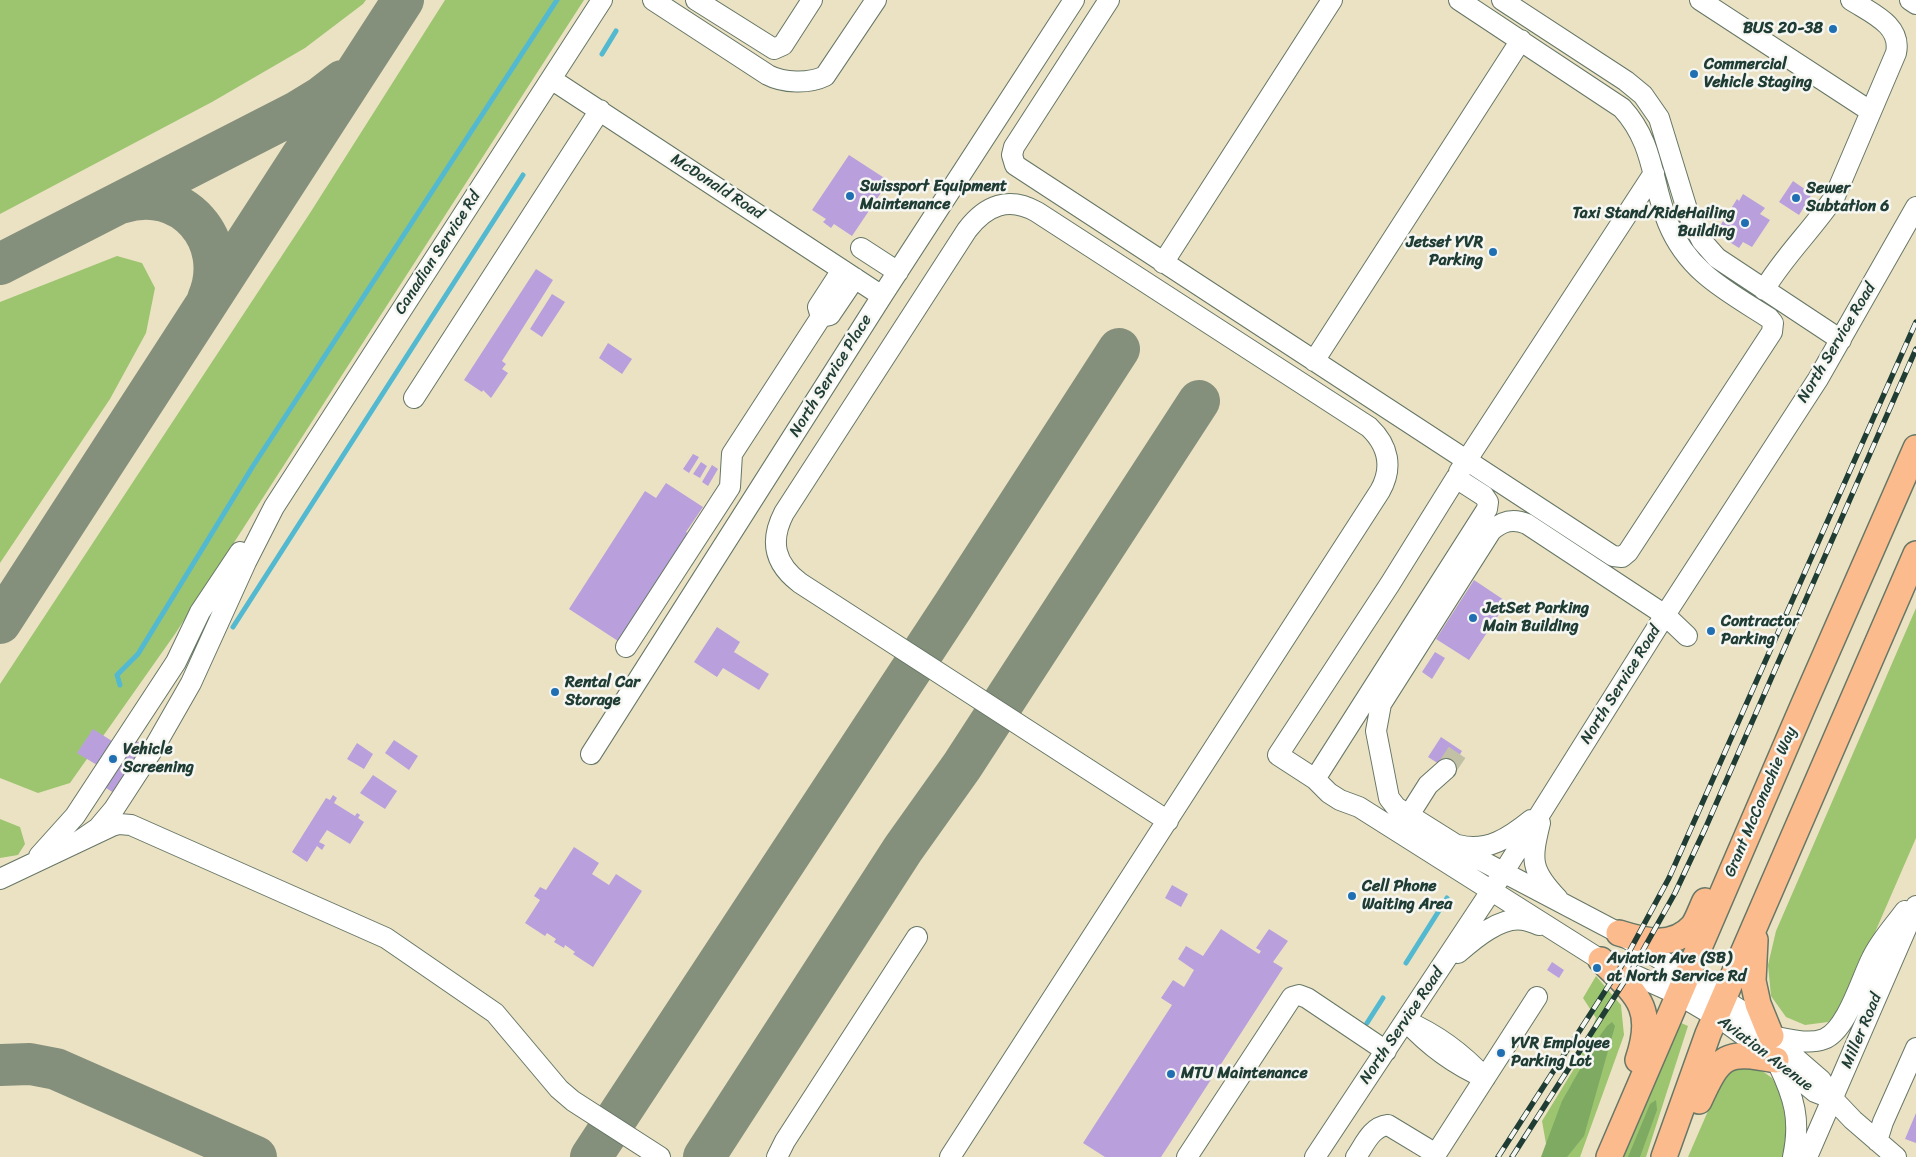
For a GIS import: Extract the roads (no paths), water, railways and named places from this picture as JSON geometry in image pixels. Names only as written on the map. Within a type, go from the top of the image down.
[{"type":"main road","name":"Grant McConachie Way","points":[[1607,1157],[1916,448]]},
{"type":"main road","points":[[1665,1157],[1686,1092],[1719,1008],[1916,554]]},
{"type":"main road","points":[[1619,933],[1643,940],[1663,941],[1679,936],[1693,925],[1741,819],[1770,777],[1782,755]]},
{"type":"main road","points":[[1665,1157],[1696,1106],[1718,1064],[1736,1055],[1753,1055],[1774,1048],[1758,1004],[1753,981],[1757,920]]},
{"type":"main road","points":[[1601,960],[1637,997],[1643,1008],[1646,1027],[1642,1048],[1607,1157]]},
{"type":"street","name":"Canadian Service Rd","points":[[274,506],[602,0]]},
{"type":"street","points":[[653,0],[768,75],[778,80],[788,81],[816,79],[825,76],[876,0]]},
{"type":"street","points":[[696,0],[774,49],[783,45],[812,0]]},
{"type":"street","name":"North Service Place","points":[[591,754],[882,296],[1074,0]]},
{"type":"street","points":[[1109,0],[1014,146],[1013,161],[1018,167],[1613,556],[1619,558],[1625,555],[1772,332],[1773,326],[1771,320],[1704,275],[1683,251],[1668,224],[1640,131],[1622,108],[1459,0]]},
{"type":"street","points":[[1163,263],[1332,0]]},
{"type":"street","points":[[1502,0],[1626,81],[1643,95],[1659,118],[1694,229],[1709,250],[1717,258],[1841,340]]},
{"type":"street","points":[[1700,0],[1870,111]]},
{"type":"street","points":[[1764,290],[1777,268],[1821,217],[1836,192],[1896,53],[1897,38],[1891,27],[1851,0]]},
{"type":"street","points":[[1910,0],[1916,4]]},
{"type":"street","points":[[1314,361],[1521,40]]},
{"type":"street","name":"McDonald Road","points":[[551,79],[882,296]]},
{"type":"street","points":[[414,398],[600,110]]},
{"type":"street","points":[[1315,779],[1487,509],[1488,502],[1484,496],[1456,478],[1654,173]]},
{"type":"street","points":[[950,1157],[1168,821],[1380,492],[1388,474],[1388,456],[1385,447],[1369,427],[1037,212],[1021,205],[1004,204],[996,206],[980,215],[967,230],[784,513],[776,529],[777,554],[787,572],[800,583],[1168,821]]},
{"type":"street","name":"North Service Road","points":[[1315,1157],[1491,892],[1841,340],[1916,207]]},
{"type":"street","points":[[861,248],[898,272]]},
{"type":"street","points":[[626,647],[730,487],[732,454],[820,317],[830,315],[848,274]]},
{"type":"street","name":"Aviation Avenue","points":[[1456,478],[1390,584],[1278,755],[1315,779],[1335,784],[1346,792],[1359,807],[1601,960],[1683,986]]},
{"type":"street","points":[[32,862],[75,816],[176,662],[200,612],[256,528],[274,506]]},
{"type":"street","points":[[79,842],[98,828],[114,809],[155,746],[192,683],[246,562],[274,506]]},
{"type":"street","points":[[1538,506],[1527,524],[1665,615],[1687,636]]},
{"type":"street","name":"Aviation Avenue","points":[[1527,524],[1517,521],[1506,521],[1492,531],[1381,704],[1376,731],[1388,794],[1392,804],[1503,873],[1619,933],[1683,986],[1719,1008],[1740,1010],[1774,1048],[1821,1080],[1833,1099],[1896,1157]]},
{"type":"street","points":[[1409,815],[1440,766]]},
{"type":"street","points":[[1452,843],[1473,848],[1500,841],[1511,836],[1543,811]]},
{"type":"street","points":[[1543,811],[1534,851],[1534,861],[1539,874],[1551,891],[1567,906]]},
{"type":"street","points":[[0,879],[32,862],[112,826],[119,824],[131,825],[386,938],[495,1013],[565,1095],[660,1157]]},
{"type":"street","points":[[1793,1157],[1797,1128],[1795,1106],[1774,1048],[1825,1039],[1832,1034],[1846,1015],[1872,956],[1916,895]]},
{"type":"street","name":"Miller Road","points":[[1808,1157],[1916,906]]},
{"type":"street","points":[[1443,965],[1484,931],[1501,924],[1521,920],[1549,928]]},
{"type":"street","points":[[777,1157],[785,1141],[914,940]]},
{"type":"street","points":[[1187,1157],[1292,997],[1299,995],[1307,998],[1386,1051]]},
{"type":"street","points":[[1356,1157],[1375,1129],[1388,1125],[1435,1156],[1537,997]]},
{"type":"street","points":[[1406,1021],[1421,1037],[1466,1070],[1485,1078]]},
{"type":"street","points":[[1877,1141],[1883,1122],[1916,1048]]},
{"type":"waterway","points":[[120,685],[117,675],[138,654],[253,466],[557,0]]},
{"type":"waterway","points":[[602,54],[616,31]]},
{"type":"waterway","points":[[233,627],[523,175]]},
{"type":"waterway","points":[[1406,963],[1447,898]]},
{"type":"waterway","points":[[1367,1023],[1383,998]]},
{"type":"tunnel","points":[[1446,769],[1460,748]]},
{"type":"railway","points":[[1498,1157],[1622,965],[1669,878],[1916,322]]},
{"type":"railway","points":[[1512,1157],[1633,968],[1675,893],[1705,829],[1916,349]]},
{"type":"place","name":"BUS 20-38","points":[[1833,29]]},
{"type":"place","name":"Commercial Vehicle Staging","points":[[1694,74]]},
{"type":"place","name":"Swissport Equipment Maintenance","points":[[850,196]]},
{"type":"place","name":"Sewer Subtation 6","points":[[1796,198]]},
{"type":"place","name":"Taxi Stand/RideHailing Building","points":[[1745,223]]},
{"type":"place","name":"Jetset YVR Parking","points":[[1493,252]]},
{"type":"place","name":"JetSet Parking Main Building","points":[[1473,618]]},
{"type":"place","name":"Contractor Parking","points":[[1711,631]]},
{"type":"place","name":"Rental Car Storage","points":[[555,692]]},
{"type":"place","name":"Vehicle Screening","points":[[113,759]]},
{"type":"place","name":"Cell Phone Waiting Area","points":[[1352,896]]},
{"type":"place","name":"Aviation Ave (SB) at North Service Rd","points":[[1597,968]]},
{"type":"place","name":"YVR Employee Parking Lot","points":[[1501,1053]]},
{"type":"place","name":"MTU Maintenance","points":[[1171,1074]]}]
